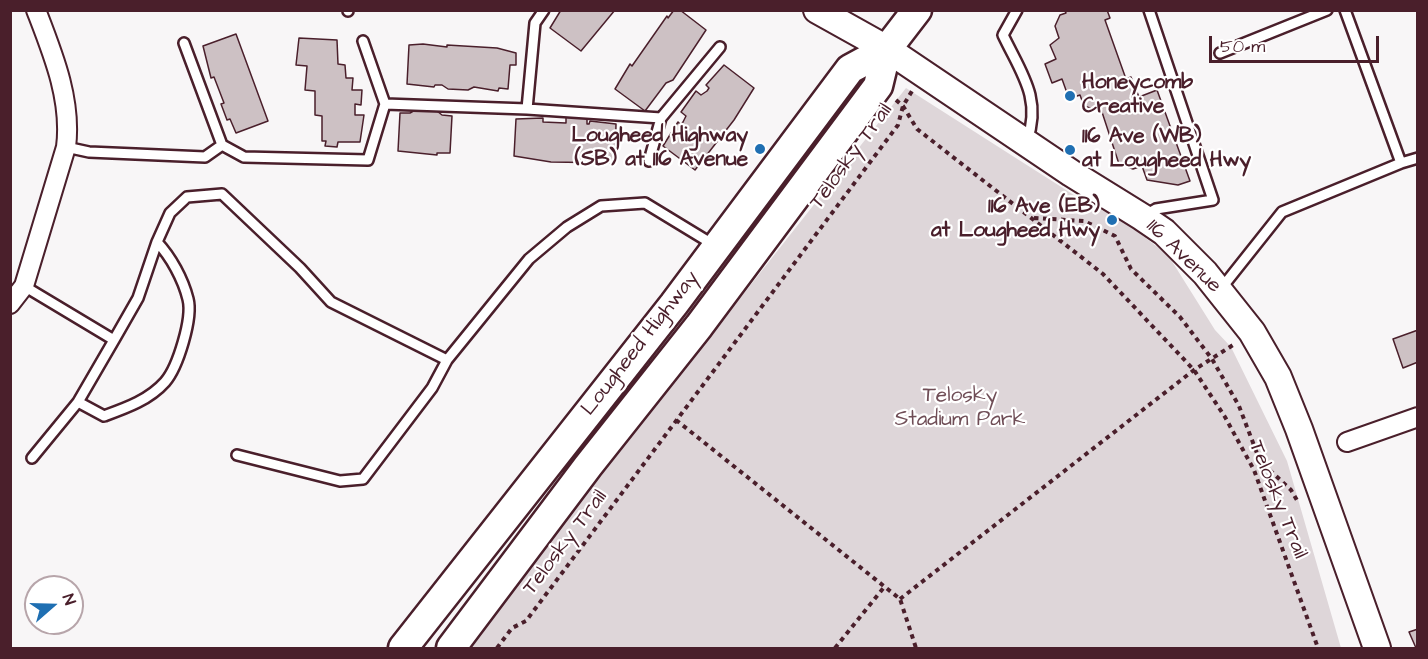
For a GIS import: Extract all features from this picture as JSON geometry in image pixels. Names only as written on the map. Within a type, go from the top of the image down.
[{"type":"main road","name":"Lougheed Highway","points":[[451,648],[588,466],[699,326],[878,86],[887,49],[917,10]]},
{"type":"main road","name":"Lougheed Highway","points":[[403,648],[717,247],[850,69],[887,49]]},
{"type":"street","points":[[10,304],[24,286],[66,147],[69,127],[59,76],[36,10]]},
{"type":"street","name":"116 Avenue","points":[[817,10],[887,49],[1142,217],[1181,248],[1220,290],[1267,356],[1289,403],[1377,648]]},
{"type":"street","points":[[1347,442],[1418,417]]},
{"type":"lane","points":[[527,108],[535,23],[544,10]]},
{"type":"lane","points":[[1017,10],[1003,35],[1034,101],[1032,126],[1027,143]]},
{"type":"lane","points":[[1142,217],[1156,209],[1213,200],[1149,10]]},
{"type":"lane","points":[[1220,53],[1327,10]]},
{"type":"lane","points":[[1345,10],[1401,163]]},
{"type":"lane","points":[[184,43],[222,145],[244,157],[368,160],[385,104],[363,41]]},
{"type":"lane","points":[[649,161],[660,118],[720,47]]},
{"type":"lane","points":[[385,104],[527,108],[660,118]]},
{"type":"lane","points":[[66,147],[89,152],[206,157],[222,145]]},
{"type":"lane","points":[[1220,290],[1282,212],[1418,158]]},
{"type":"lane","points":[[32,458],[78,402],[138,298],[170,213],[187,197],[222,194],[300,268],[331,302],[447,360]]},
{"type":"lane","points":[[237,455],[340,481],[363,479],[432,388],[447,360],[529,259],[567,227],[601,206],[645,203],[717,247]]},
{"type":"lane","points":[[78,402],[104,416],[137,404],[165,382],[183,346],[189,300],[169,255],[158,242]]},
{"type":"lane","points":[[24,286],[114,340]]},
{"type":"path","name":"Telosky Trail","points":[[497,648],[512,628],[526,621],[898,125],[903,106],[917,129],[1103,274],[1194,370],[1225,417],[1254,470],[1318,648]]},
{"type":"path","points":[[1033,218],[1084,221],[1115,236],[1131,269],[1180,317],[1212,359],[1239,406],[1260,461],[1291,490],[1301,507]]},
{"type":"path","points":[[900,598],[1194,370],[1252,332]]},
{"type":"path","points":[[676,420],[900,598],[916,648]]},
{"type":"path","points":[[835,648],[885,586]]},
{"type":"green space","name":"Telosky Stadium Park","points":[[906,88],[1088,204],[1118,217],[1168,255],[1215,330],[1231,347],[1287,461],[1341,648],[464,648]]},
{"type":"building","points":[[561,10],[615,10],[581,51],[550,28]]},
{"type":"building","points":[[674,10],[680,10],[706,30],[673,80],[666,83],[645,111],[615,89],[630,64],[632,66],[667,16],[668,18]]},
{"type":"building","points":[[1065,10],[1107,10],[1110,18],[1105,20],[1126,79],[1131,77],[1139,97],[1157,90],[1190,181],[1178,185],[1147,180],[1142,166],[1133,169],[1119,164],[1101,109],[1096,110],[1084,106],[1080,95],[1074,97],[1067,93],[1062,79],[1052,83],[1045,64],[1056,59],[1050,45],[1059,38],[1055,26],[1060,15],[1066,13]]},
{"type":"building","points":[[236,34],[268,121],[236,133],[230,119],[227,120],[221,104],[224,103],[214,77],[211,78],[203,46]]},
{"type":"building","points":[[299,38],[337,40],[338,64],[345,65],[346,78],[353,78],[352,90],[362,90],[361,105],[355,104],[355,115],[364,115],[360,142],[338,142],[337,147],[325,146],[326,141],[322,141],[322,116],[315,115],[315,91],[305,90],[307,66],[296,65]]},
{"type":"building","points":[[409,45],[497,48],[516,53],[516,65],[510,65],[508,89],[499,88],[498,91],[474,87],[468,90],[448,89],[442,85],[434,87],[407,84]]},
{"type":"building","points":[[724,65],[754,88],[734,120],[695,170],[663,146],[678,122],[681,125],[683,122],[686,116],[681,112],[696,91],[701,95],[707,91],[709,88],[706,85]]},
{"type":"building","points":[[417,109],[437,111],[442,115],[452,116],[450,153],[437,153],[437,155],[398,151],[400,113],[410,113]]},
{"type":"building","points":[[566,115],[587,116],[587,124],[590,121],[616,124],[615,163],[551,162],[514,156],[516,119],[543,118],[543,122],[566,123]]},
{"type":"building","points":[[1418,330],[1418,362],[1403,368],[1393,339]]},
{"type":"building","points":[[1418,629],[1418,648],[1416,648],[1409,632]]},
{"type":"place","name":"Honeycomb Creative","points":[[1070,96]]},
{"type":"place","name":"Lougheed Highway (SB) at 116 Avenue","points":[[760,149]]},
{"type":"place","name":"116 Ave (WB) at Lougheed Hwy","points":[[1070,150]]},
{"type":"place","name":"116 Ave (EB) at Lougheed Hwy","points":[[1112,220]]}]
